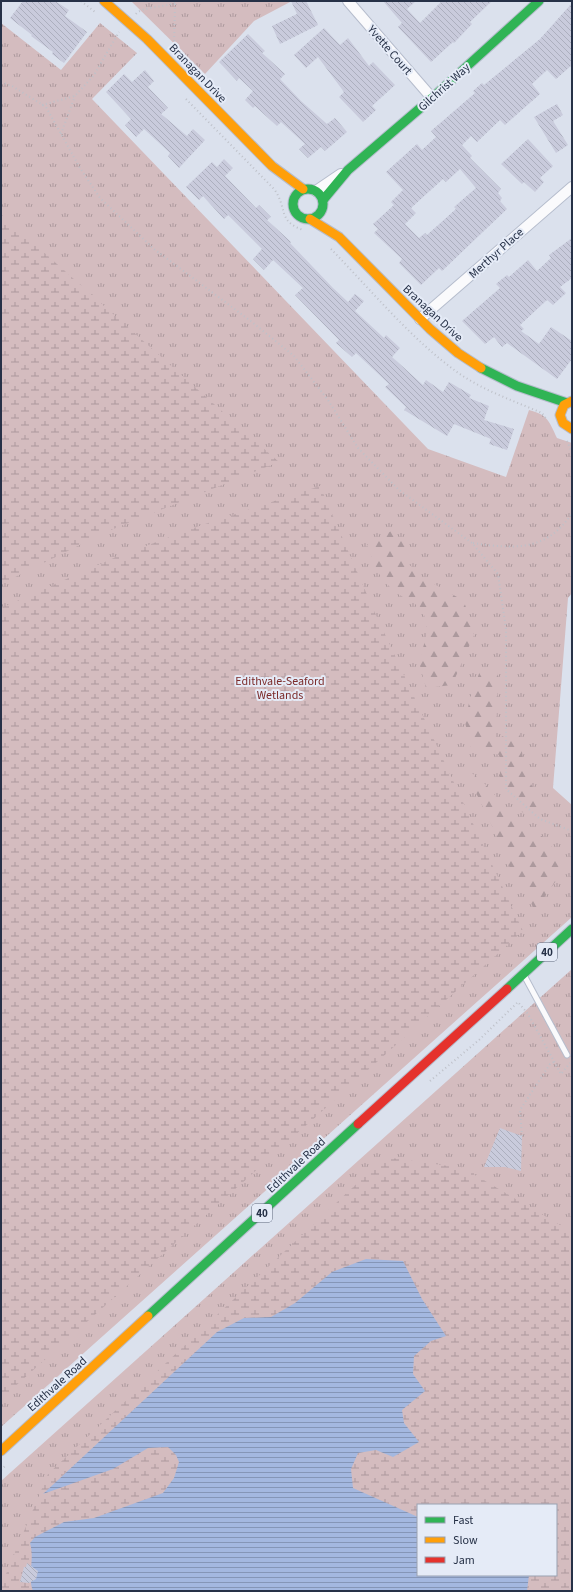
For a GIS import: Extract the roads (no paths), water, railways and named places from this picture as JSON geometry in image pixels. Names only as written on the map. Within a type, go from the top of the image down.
[{"type":"main road","name":"Branagan Drive","points":[[104,1],[147,39],[272,166],[303,190]]},
{"type":"main road","name":"Gilchrist Way","points":[[323,205],[348,170],[432,98],[539,1]]},
{"type":"main road","name":"Branagan Drive","points":[[272,166],[289,192]]},
{"type":"main road","points":[[303,190],[316,191],[323,205],[316,218],[305,219],[296,214],[289,192],[299,192],[303,190]]},
{"type":"main road","name":"Branagan Drive","points":[[323,205],[338,236]]},
{"type":"main road","name":"Branagan Drive","points":[[310,219],[338,236],[420,320],[444,342],[476,366],[502,381],[526,391],[561,411]]},
{"type":"main road","name":"Branagan Drive","points":[[526,391],[570,402]]},
{"type":"main road","points":[[570,402],[561,411],[560,415],[563,423],[572,429]]},
{"type":"main road","name":"Edithvale Road","points":[[1,1451],[572,929]]},
{"type":"street","name":"Yvette Court","points":[[348,1],[432,98]]},
{"type":"street","name":"Gilchrist Way","points":[[316,191],[348,170]]},
{"type":"street","name":"Merthyr Place","points":[[420,320],[572,187]]},
{"type":"lane","points":[[522,975],[529,983],[538,1003],[567,1055]]},
{"type":"water","points":[[366,1259],[403,1261],[422,1299],[446,1336],[431,1341],[414,1356],[413,1374],[425,1391],[402,1410],[404,1423],[419,1442],[393,1457],[376,1450],[358,1453],[351,1469],[353,1488],[417,1517],[417,1576],[529,1576],[527,1591],[33,1591],[31,1585],[32,1555],[30,1543],[35,1537],[64,1522],[94,1518],[163,1493],[174,1478],[179,1462],[176,1455],[168,1447],[148,1448],[113,1469],[43,1494],[217,1332],[244,1318],[271,1317],[295,1303],[332,1272]]},
{"type":"park label","name":"Edithvale-Seaford Wetlands","points":[[280,688]]}]
